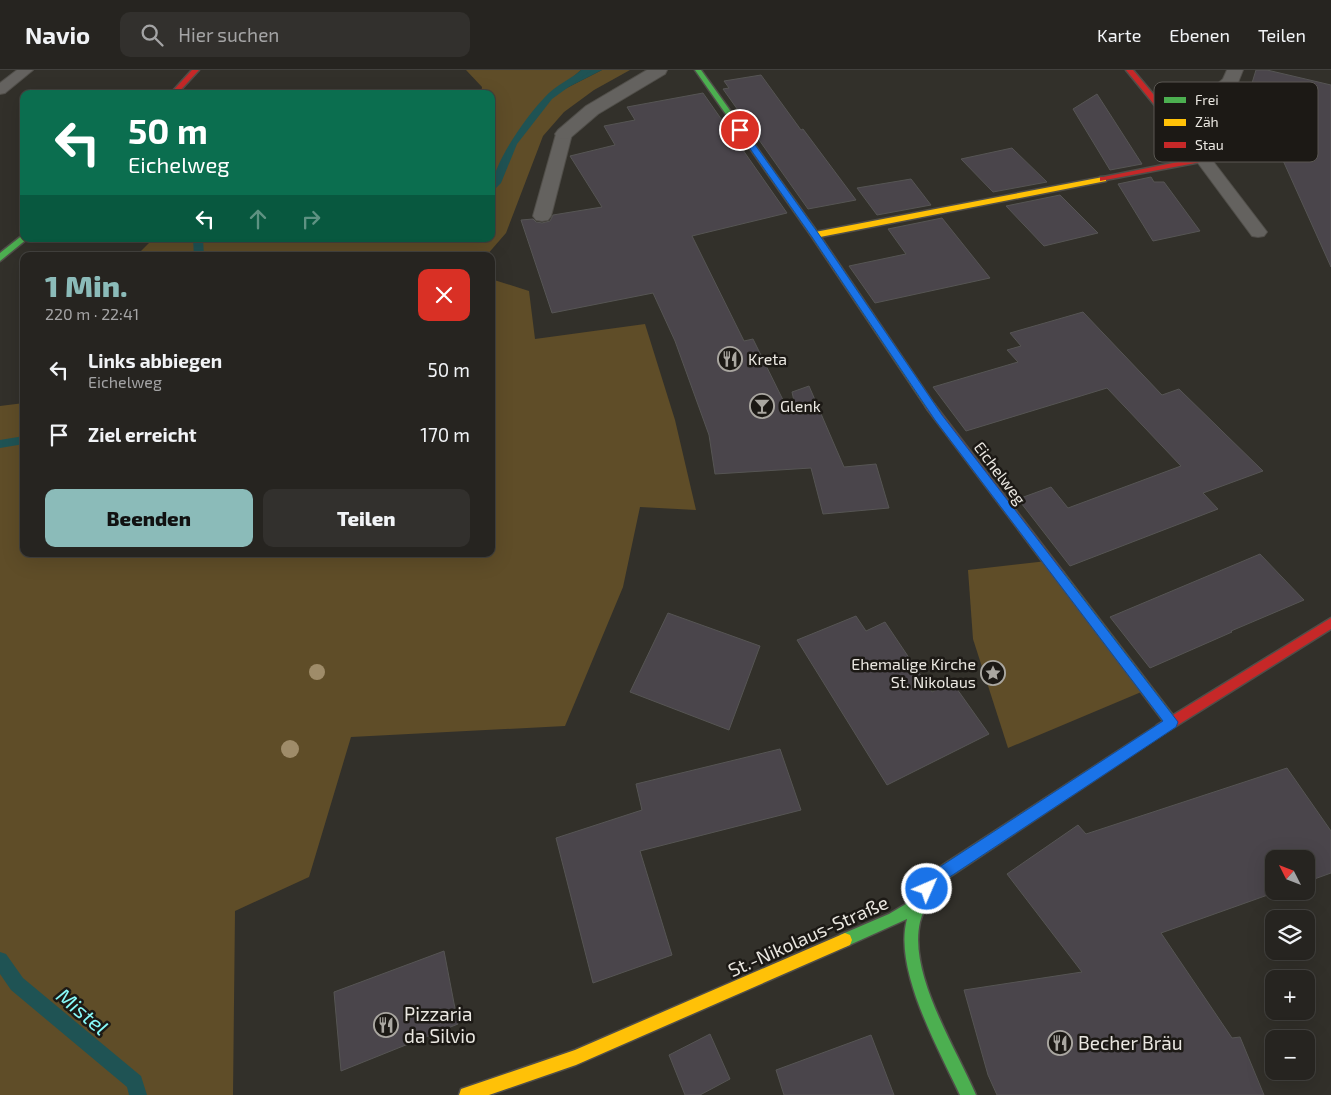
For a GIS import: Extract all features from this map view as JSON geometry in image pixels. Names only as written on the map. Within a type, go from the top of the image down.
[{"type":"street","points":[[177,90],[196,70]]},
{"type":"street","points":[[564,134],[592,110],[659,70]]},
{"type":"street","name":"Eichelweg","points":[[698,70],[815,235],[938,417],[1171,722]]},
{"type":"street","points":[[1129,70],[1154,100]]},
{"type":"street","points":[[1230,82],[1234,70]]},
{"type":"street","points":[[815,235],[1188,162]]},
{"type":"street","points":[[0,258],[20,240]]},
{"type":"street","name":"St.-Nikolaus-Straße","points":[[467,1095],[576,1057],[894,919],[920,903],[937,877],[1171,722],[1331,623]]},
{"type":"street","points":[[920,903],[910,937],[910,955],[916,979],[968,1095]]},
{"type":"lane","points":[[0,90],[26,70]]},
{"type":"lane","points":[[542,216],[564,134]]},
{"type":"lane","points":[[1205,162],[1258,232]]},
{"type":"shaded area","points":[[466,70],[581,70],[551,96],[602,70],[630,70],[594,90],[564,112],[543,136],[506,233],[489,252],[140,252],[150,242],[495,242],[495,90],[482,90],[482,87]]},
{"type":"shaded area","points":[[495,280],[529,291],[535,339],[645,324],[675,420],[696,510],[640,507],[623,587],[565,726],[351,737],[309,877],[235,911],[233,1095],[0,1095],[0,406],[20,404],[20,557],[495,557]]},
{"type":"shaded area","points":[[1047,561],[1146,690],[1008,748],[973,639],[968,570]]},
{"type":"water","points":[[581,70],[602,70],[549,97]]},
{"type":"building","points":[[1256,70],[1267,70],[1331,85],[1331,267],[1284,162],[1318,162],[1318,82],[1252,82]]},
{"type":"building","points":[[761,75],[856,200],[808,209],[723,89],[729,88],[724,81]]},
{"type":"building","points":[[703,93],[787,213],[692,236],[744,341],[753,339],[784,402],[794,401],[792,392],[809,386],[844,467],[876,464],[889,508],[823,514],[811,468],[715,474],[709,435],[675,341],[653,293],[552,313],[521,220],[533,219],[536,222],[542,223],[550,221],[553,215],[602,207],[570,156],[615,145],[604,126],[635,120],[627,107]]},
{"type":"building","points":[[1097,94],[1142,164],[1110,170],[1073,109]]},
{"type":"building","points":[[1012,148],[1047,182],[993,192],[961,159]]},
{"type":"building","points":[[1151,177],[1154,182],[1164,182],[1200,231],[1153,241],[1118,184]]},
{"type":"building","points":[[911,179],[931,205],[877,215],[857,188]]},
{"type":"building","points":[[1060,195],[1098,233],[1044,246],[1006,206]]},
{"type":"building","points":[[942,218],[990,278],[875,303],[849,266],[906,254],[888,229]]},
{"type":"building","points":[[1083,312],[1162,395],[1179,389],[1263,471],[1203,493],[1218,509],[1070,566],[1018,499],[1051,487],[1068,508],[1181,466],[1107,388],[966,431],[933,387],[1018,362],[1007,350],[1021,346],[1010,333]]},
{"type":"building","points":[[1260,554],[1304,600],[1150,668],[1110,617]]},
{"type":"building","points":[[668,613],[760,646],[729,730],[630,692]]},
{"type":"building","points":[[856,616],[866,631],[885,622],[932,692],[952,682],[989,734],[887,785],[797,640]]},
{"type":"building","points":[[780,749],[801,810],[640,851],[672,955],[593,983],[556,838],[642,810],[636,784]]},
{"type":"building","points":[[1287,768],[1331,831],[1331,873],[1315,879],[1315,850],[1265,850],[1265,896],[1161,933],[1232,1038],[1240,1037],[1264,1095],[997,1095],[988,1075],[964,990],[1082,972],[1007,874],[1078,825],[1086,834]]},
{"type":"building","points":[[444,951],[458,1024],[341,1071],[334,992]]},
{"type":"building","points":[[710,1034],[730,1079],[700,1095],[685,1095],[669,1055]]},
{"type":"building","points":[[871,1035],[894,1095],[784,1095],[776,1070]]},
{"type":"waterway","name":"Mistel","points":[[495,185],[513,144],[549,97],[588,70]]},
{"type":"waterway","name":"Mistel","points":[[198,242],[199,252]]},
{"type":"waterway","name":"Mistel","points":[[0,444],[20,441]]},
{"type":"waterway","name":"Mistel","points":[[0,960],[17,984],[135,1082],[138,1095]]},
{"type":"traffic: fast","points":[[698,70],[815,235],[931,407]]},
{"type":"traffic: fast","points":[[0,258],[20,240]]},
{"type":"traffic: fast","points":[[1059,575],[1171,722]]},
{"type":"traffic: fast","points":[[968,1095],[930,1013],[915,967],[911,946],[912,929],[922,902],[937,877],[1161,729]]},
{"type":"traffic: fast","points":[[845,940],[894,919],[920,903]]},
{"type":"traffic: slow","points":[[815,235],[1103,179]]},
{"type":"traffic: slow","points":[[467,1095],[576,1057],[845,940]]},
{"type":"traffic: jam","points":[[177,90],[196,70]]},
{"type":"traffic: jam","points":[[1129,70],[1154,100]]},
{"type":"traffic: jam","points":[[1103,179],[1188,162]]},
{"type":"traffic: jam","points":[[931,407],[1059,575]]},
{"type":"traffic: jam","points":[[1161,729],[1331,623]]},
{"type":"place","name":"Kreta","points":[[730,359]]},
{"type":"place","name":"Glenk","points":[[762,406]]},
{"type":"place","name":"Ehemalige Kirche St. Nikolaus","points":[[993,673]]},
{"type":"place","name":"Pizzaria da Silvio","points":[[386,1025]]},
{"type":"place","name":"Becher Bräu","points":[[1060,1043]]},
{"type":"route","points":[[740,130],[815,235],[938,417],[1171,722],[937,877],[927,889]]}]
